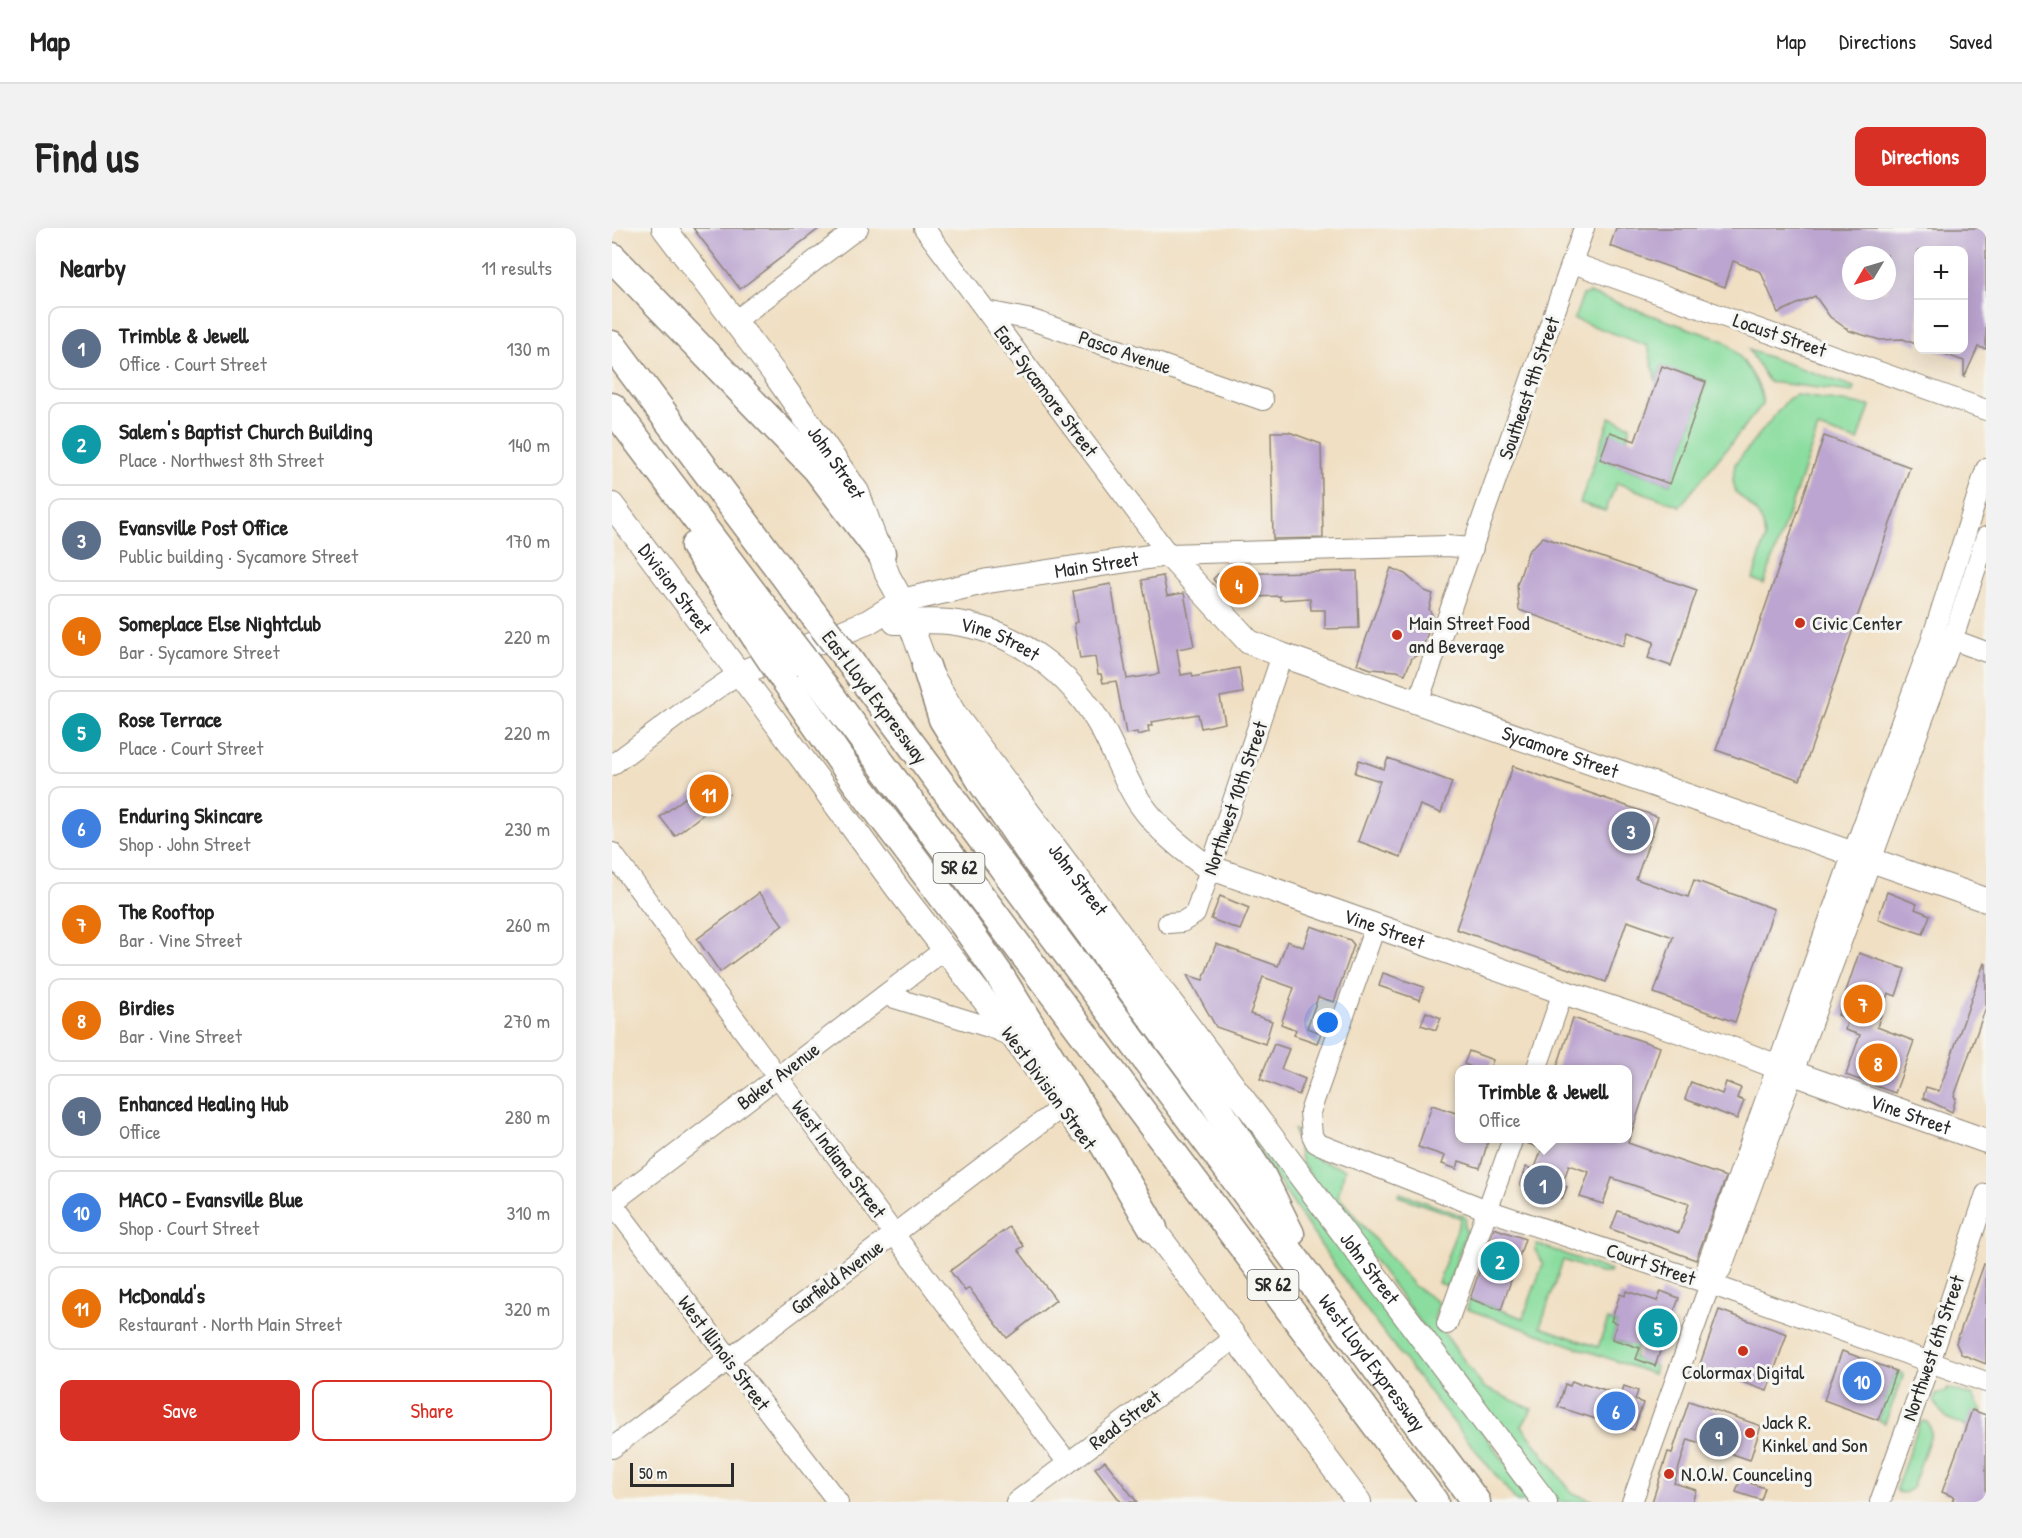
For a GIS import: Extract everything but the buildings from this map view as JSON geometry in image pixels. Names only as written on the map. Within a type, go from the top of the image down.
[{"type":"highway","points":[[612,258],[817,469],[881,552]]},
{"type":"highway","name":"East Lloyd Expressway","points":[[612,345],[1137,1050]]},
{"type":"highway","name":"East Lloyd Expressway","points":[[612,408],[796,672],[1110,1070]]},
{"type":"highway","points":[[926,666],[943,719],[982,782],[1029,851],[1208,1093],[1262,1177],[1310,1280]]},
{"type":"highway","points":[[796,672],[849,772],[998,973],[1106,1146],[1153,1228]]},
{"type":"highway","name":"West Lloyd Expressway","points":[[1137,1050],[1468,1491],[1484,1502]]},
{"type":"highway","name":"West Lloyd Expressway","points":[[1110,1070],[1434,1502]]},
{"type":"main road","name":"John Street","points":[[664,228],[735,321],[857,492],[888,576],[906,612],[926,666],[955,715],[1545,1502]]},
{"type":"main road","name":"Division Street","points":[[612,505],[738,674]]},
{"type":"main road","name":"Main Street","points":[[906,612],[988,581],[1168,554]]},
{"type":"main road","name":"Sycamore Street","points":[[1168,554],[1249,642],[1986,900]]},
{"type":"main road","name":"Vine Street","points":[[738,674],[868,622],[906,612],[929,620],[978,628],[1016,643],[1055,669],[1079,693],[1089,706],[1141,804],[1160,829],[1178,846],[1210,868],[1375,927],[1716,1043],[1986,1141]]},
{"type":"main road","name":"West Division Street","points":[[738,674],[944,950],[1013,1037],[1234,1338],[1359,1502]]},
{"type":"street","points":[[735,321],[858,228]]},
{"type":"street","name":"East Sycamore Street","points":[[924,228],[1168,554]]},
{"type":"street","name":"Southeast 9th Street","points":[[1418,702],[1584,228]]},
{"type":"street","name":"Locust Street","points":[[1573,263],[1986,410]]},
{"type":"street","name":"Pasco Avenue","points":[[986,311],[1032,320],[1263,400]]},
{"type":"street","points":[[1632,1502],[1710,1284],[1707,1265],[1786,1070],[1862,856],[1986,469]]},
{"type":"street","points":[[1862,856],[1951,639],[1986,537]]},
{"type":"street","name":"Main Street","points":[[1168,554],[1436,546],[1473,548]]},
{"type":"street","points":[[1931,642],[1951,639],[1986,652]]},
{"type":"street","name":"Northwest 10th Street","points":[[1168,923],[1182,922],[1195,914],[1282,655]]},
{"type":"street","points":[[612,765],[738,674]]},
{"type":"street","name":"West Indiana Street","points":[[612,853],[894,1234],[1068,1463]]},
{"type":"street","name":"Court Street","points":[[1375,927],[1310,1112],[1311,1135],[1316,1143],[1487,1210],[1710,1284],[1986,1382]]},
{"type":"street","name":"Baker Avenue","points":[[612,1203],[944,950]]},
{"type":"street","points":[[1538,1065],[1563,992]]},
{"type":"street","points":[[885,995],[992,1028],[1013,1037]]},
{"type":"street","name":"Garfield Avenue","points":[[612,1448],[1063,1106]]},
{"type":"street","points":[[1447,1324],[1511,1143]]},
{"type":"street","name":"Northwest 6th Street","points":[[1880,1502],[1986,1194]]},
{"type":"street","name":"West Illinois Street","points":[[612,1203],[838,1502]]},
{"type":"street","name":"Read Street","points":[[1017,1502],[1234,1338]]},
{"type":"green space","points":[[1589,293],[1724,341],[1743,361],[1755,379],[1762,397],[1762,405],[1680,506],[1617,483],[1605,511],[1580,503],[1610,417],[1630,426],[1627,439],[1610,433],[1601,459],[1670,484],[1706,382],[1662,366],[1656,381],[1648,346],[1574,319],[1583,295]]},
{"type":"green space","points":[[1749,350],[1854,387],[1853,392],[1769,382]]},
{"type":"green space","points":[[1796,395],[1870,406],[1858,441],[1818,428],[1764,584],[1753,579],[1765,539],[1763,524],[1755,510],[1736,492],[1733,481],[1735,464],[1788,399]]},
{"type":"green space","points":[[1248,1120],[1535,1502],[1517,1502],[1379,1326],[1335,1266],[1253,1142],[1242,1124]]},
{"type":"green space","points":[[1294,1129],[1307,1149],[1318,1160],[1345,1169],[1338,1196],[1413,1285],[1439,1303],[1434,1319],[1483,1387],[1532,1409],[1522,1426],[1572,1493],[1597,1502],[1555,1502],[1302,1164]]},
{"type":"green space","points":[[1400,1193],[1464,1216],[1466,1219],[1464,1228],[1467,1230],[1448,1286],[1438,1283],[1461,1218],[1398,1196]]},
{"type":"green space","points":[[1537,1244],[1611,1271],[1600,1273],[1563,1260],[1540,1327],[1598,1347],[1608,1320],[1617,1323],[1612,1339],[1629,1345],[1634,1330],[1641,1332],[1634,1358],[1655,1366],[1653,1374],[1467,1309],[1470,1299],[1523,1318],[1543,1264],[1535,1250]]},
{"type":"green space","points":[[1896,1371],[1904,1374],[1885,1423],[1878,1420]]},
{"type":"green space","points":[[1948,1388],[1973,1396],[1981,1410],[1966,1426],[1947,1418],[1934,1401],[1936,1394],[1945,1392]]},
{"type":"green space","points":[[1923,1421],[1930,1425],[1931,1434],[1913,1486],[1906,1492],[1898,1492],[1896,1489],[1919,1424]]},
{"type":"place","name":"Someplace Else Nightclub","points":[[1239,585]]},
{"type":"place","name":"Civic Center","points":[[1800,623]]},
{"type":"place","name":"Main Street Food and Beverage","points":[[1397,635]]},
{"type":"place","name":"McDonald's","points":[[709,794]]},
{"type":"place","name":"Evansville Post Office","points":[[1631,831]]},
{"type":"place","name":"The Rooftop","points":[[1863,1004]]},
{"type":"place","name":"Birdies","points":[[1878,1063]]},
{"type":"place","name":"Trimble & Jewell","points":[[1543,1185]]},
{"type":"place","name":"Salem's Baptist Church Building","points":[[1500,1261]]},
{"type":"place","name":"Rose Terrace","points":[[1658,1328]]},
{"type":"place","name":"Colormax Digital","points":[[1743,1351]]},
{"type":"place","name":"MACO - Evansville Blue","points":[[1862,1381]]},
{"type":"place","name":"Enduring Skincare","points":[[1616,1411]]},
{"type":"place","name":"Jack R. Kinkel and Son","points":[[1750,1433]]},
{"type":"place","name":"Enhanced Healing Hub","points":[[1719,1437]]},
{"type":"place","name":"N.O.W. Counceling","points":[[1669,1474]]}]
